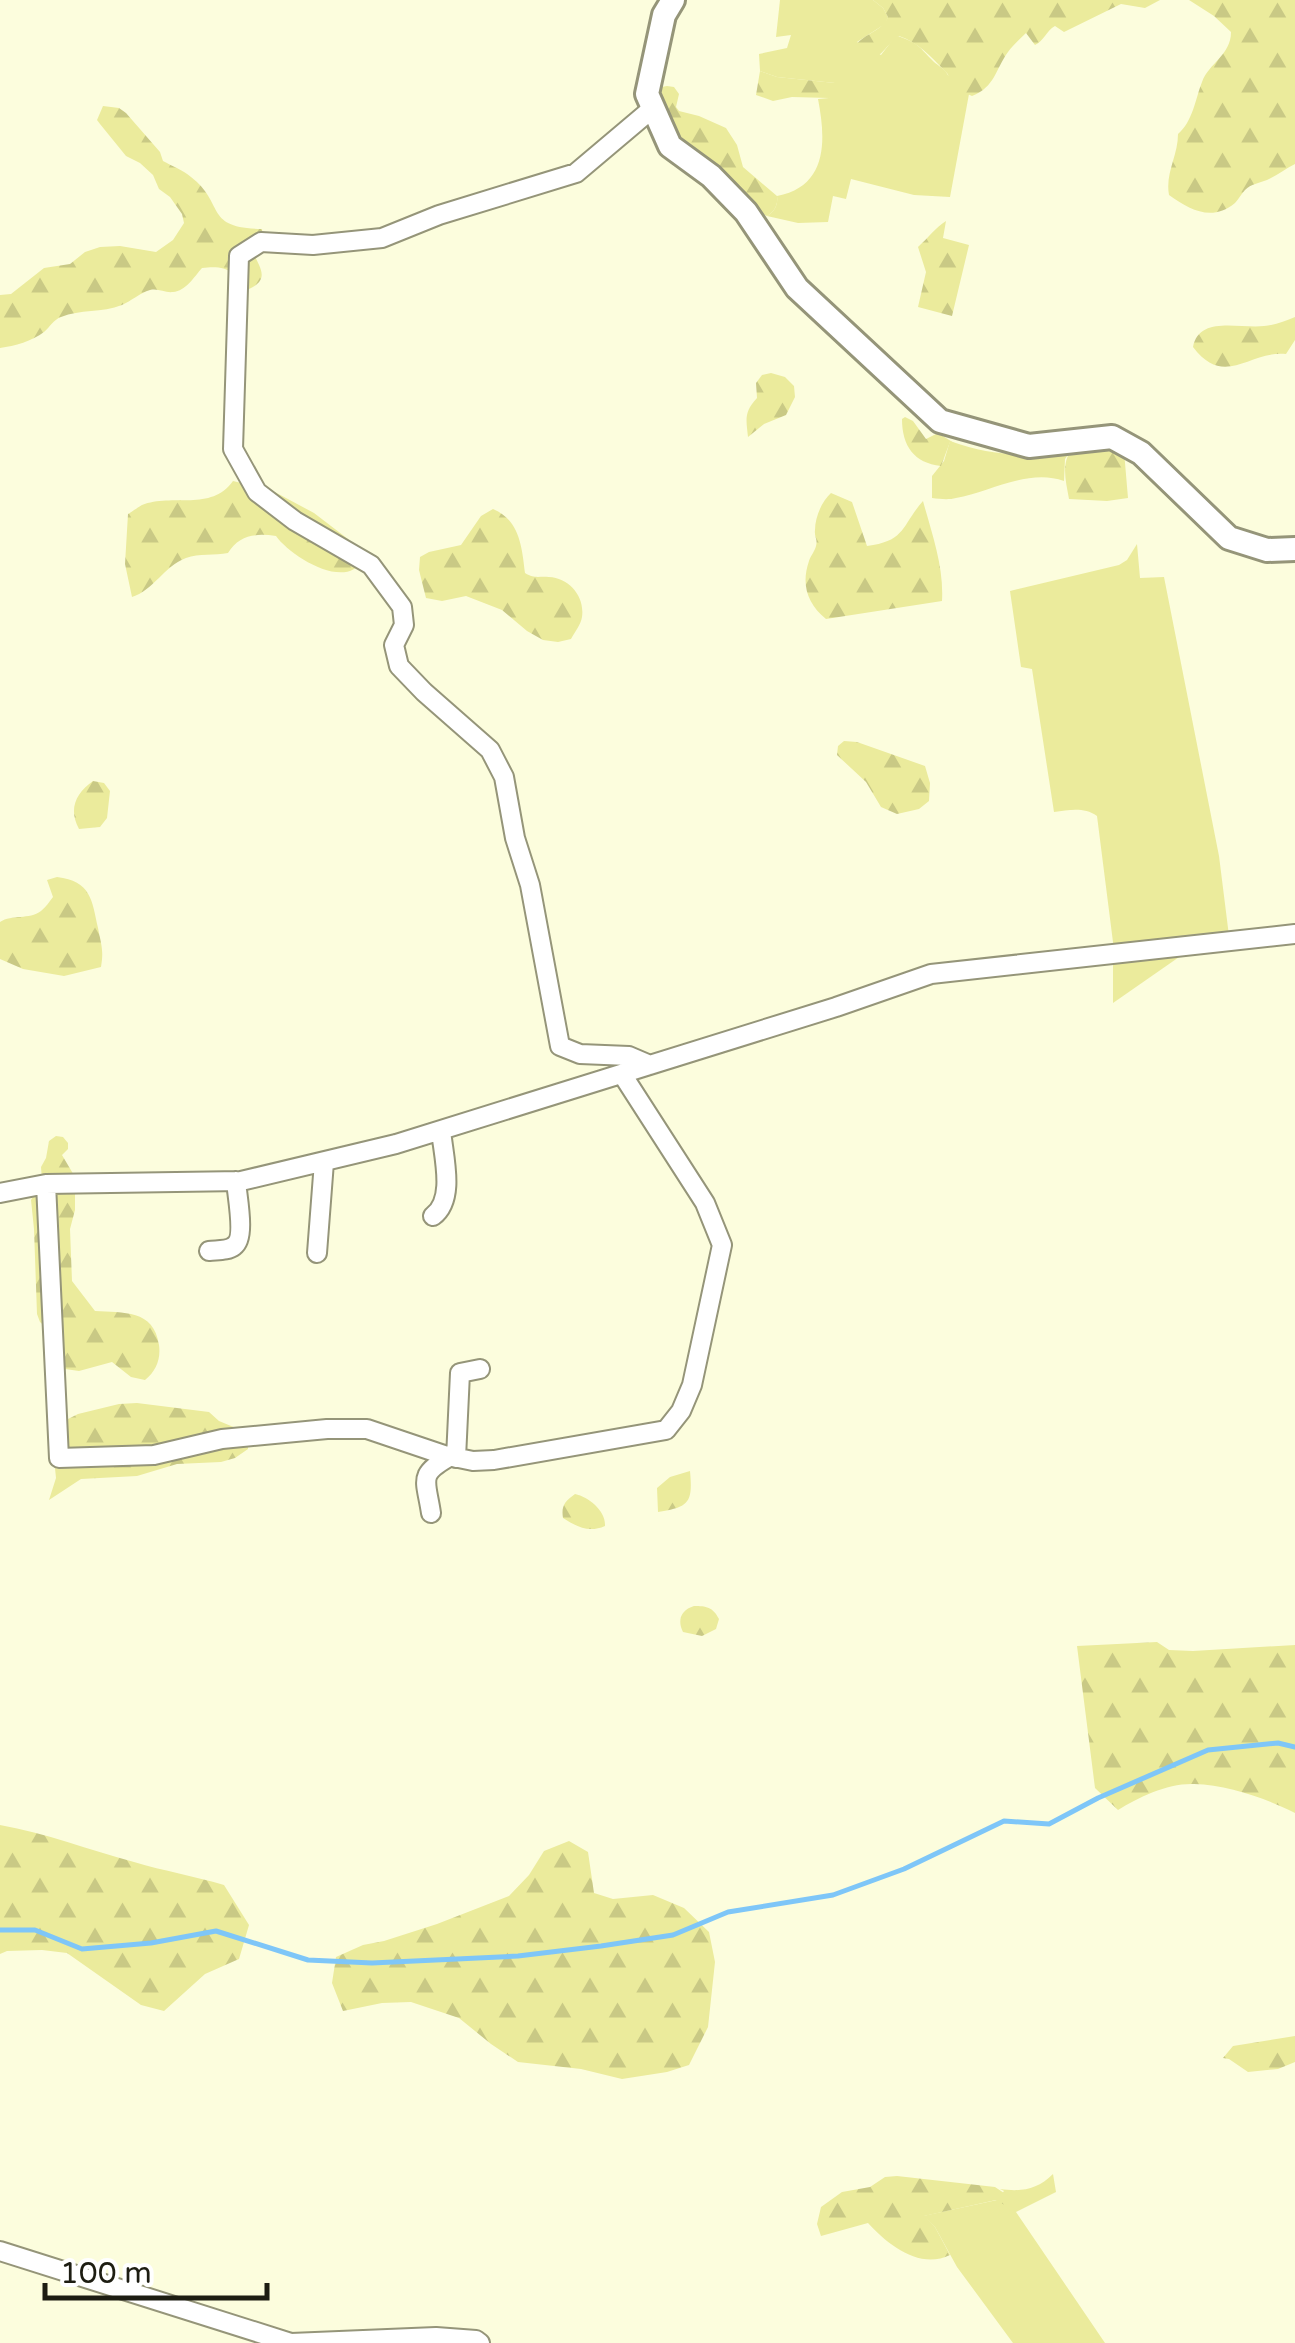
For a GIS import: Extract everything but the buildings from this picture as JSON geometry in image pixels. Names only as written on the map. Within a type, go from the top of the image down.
[{"type":"street","points":[[672,0],[664,15],[646,94],[670,146],[712,176],[746,212],[798,288],[940,421],[1029,446],[1112,437],[1140,453],[1229,538],[1268,550],[1295,549]]},
{"type":"street","points":[[650,1065],[629,1056],[580,1054],[560,1046],[530,885],[515,838],[504,778],[490,750],[399,666],[394,645],[404,625],[402,607],[372,565],[296,521],[258,492],[233,449],[239,256],[261,242],[312,245],[382,238],[576,173],[653,108]]},
{"type":"street","points":[[0,1193],[46,1184],[236,1181],[396,1144],[931,974],[1295,934]]},
{"type":"street","points":[[46,1184],[60,1458],[154,1455],[222,1439],[368,1428],[473,1461],[666,1430],[681,1411],[692,1385],[722,1245],[704,1204],[622,1074]]},
{"type":"street","points":[[433,1216],[441,1210],[446,1196],[441,1130]]},
{"type":"street","points":[[317,1252],[324,1162]]},
{"type":"street","points":[[210,1251],[238,1244],[241,1234],[236,1181]]},
{"type":"street","points":[[453,1457],[460,1373],[480,1369]]},
{"type":"street","points":[[430,1514],[426,1476],[430,1468],[453,1457]]},
{"type":"street","points":[[0,2250],[291,2343],[436,2337],[480,2343]]},
{"type":"green space","points":[[780,0],[873,0],[888,17],[885,24],[857,42],[881,55],[898,36],[911,41],[945,71],[956,87],[969,94],[950,197],[914,195],[851,179],[846,199],[833,196],[828,222],[798,223],[767,216],[775,208],[777,196],[794,191],[814,172],[822,145],[818,99],[829,98],[835,83],[777,77],[760,71],[759,54],[787,48],[791,35],[776,37]]},
{"type":"green space","points":[[873,0],[1160,0],[1145,8],[1121,4],[1064,32],[1055,26],[1035,45],[1026,33],[1008,52],[990,83],[972,96],[953,86],[947,73],[923,50],[899,36],[872,60],[860,57],[854,49],[857,44],[888,17]]},
{"type":"green space","points":[[1189,0],[1295,0],[1295,164],[1250,186],[1226,209],[1210,213],[1193,209],[1169,195],[1178,134],[1190,117],[1205,75],[1227,47],[1231,32]]},
{"type":"green space","points":[[760,71],[777,77],[835,83],[841,89],[839,95],[829,98],[773,101],[756,95]]},
{"type":"green space","points":[[674,87],[679,94],[679,111],[726,128],[737,145],[743,167],[777,196],[770,214],[754,210],[676,143],[656,88]]},
{"type":"green space","points":[[103,106],[126,113],[160,152],[163,161],[185,172],[202,187],[223,219],[243,228],[262,229],[263,239],[253,252],[262,277],[249,289],[229,271],[202,268],[178,291],[150,290],[122,305],[68,315],[34,338],[0,348],[0,295],[11,294],[44,268],[70,264],[85,252],[100,247],[156,252],[173,240],[184,223],[182,214],[159,189],[153,175],[126,156],[97,120]]},
{"type":"green space","points":[[946,221],[943,238],[969,245],[952,316],[918,307],[926,272],[918,247]]},
{"type":"green space","points":[[1295,317],[1295,340],[1286,354],[1227,367],[1205,359],[1193,347],[1197,337],[1212,327],[1264,326]]},
{"type":"green space","points":[[762,375],[785,377],[794,386],[795,397],[786,415],[764,424],[748,437],[747,416],[757,398],[756,383]]},
{"type":"green space","points":[[905,417],[913,421],[926,439],[938,433],[954,443],[950,442],[941,466],[924,461],[911,451],[903,429]]},
{"type":"green space","points":[[950,441],[1010,454],[1071,450],[1065,459],[1064,481],[1037,477],[953,499],[932,498],[932,476],[944,461]]},
{"type":"green space","points":[[1111,445],[1124,451],[1128,498],[1069,499],[1065,468],[1071,450]]},
{"type":"green space","points":[[233,481],[271,490],[314,513],[348,539],[363,559],[345,572],[332,571],[305,561],[276,536],[254,535],[237,542],[228,553],[178,562],[132,597],[125,564],[128,514],[154,502],[214,496]]},
{"type":"green space","points":[[831,493],[852,502],[867,546],[896,536],[923,501],[939,563],[942,601],[826,619],[819,613],[807,593],[806,578],[815,550],[818,515]]},
{"type":"green space","points":[[493,509],[514,527],[525,573],[556,578],[578,595],[582,617],[571,639],[543,640],[502,610],[466,596],[442,601],[426,598],[420,557],[461,545],[481,516]]},
{"type":"green space","points":[[1137,544],[1140,578],[1164,577],[1219,856],[1229,936],[1114,950],[1097,816],[1082,810],[1054,812],[1032,669],[1021,667],[1010,591],[1119,565]]},
{"type":"green space","points":[[844,741],[925,766],[930,783],[929,801],[919,809],[897,814],[881,807],[866,782],[837,755],[838,746]]},
{"type":"green space","points":[[93,781],[104,783],[110,791],[107,818],[100,827],[79,829],[75,802]]},
{"type":"green space","points":[[57,877],[77,883],[88,894],[101,943],[101,967],[64,976],[23,969],[0,959],[0,922],[41,911],[53,897],[47,880]]},
{"type":"green space","points":[[1182,955],[1113,1003],[1113,961]]},
{"type":"green space","points":[[56,1136],[68,1143],[62,1155],[75,1177],[75,1210],[70,1229],[72,1281],[95,1311],[136,1315],[151,1325],[159,1355],[155,1369],[145,1380],[131,1377],[112,1362],[79,1371],[65,1369],[49,1330],[37,1314],[31,1200],[42,1180],[41,1167],[49,1141]]},
{"type":"green space","points":[[119,1404],[209,1412],[219,1421],[248,1433],[248,1449],[221,1462],[177,1464],[137,1476],[81,1479],[49,1500],[56,1478],[53,1449],[66,1420]]},
{"type":"green space","points":[[690,1471],[687,1502],[658,1512],[657,1488],[670,1477]]},
{"type":"green space","points":[[575,1494],[596,1505],[605,1526],[583,1528],[563,1518],[564,1504]]},
{"type":"green space","points":[[694,1606],[714,1612],[719,1619],[716,1629],[702,1636],[683,1632],[681,1616]]},
{"type":"green space","points":[[1157,1642],[1169,1650],[1193,1651],[1295,1645],[1295,1813],[1246,1793],[1194,1784],[1154,1792],[1118,1810],[1095,1788],[1077,1646]]},
{"type":"green space","points":[[0,1825],[224,1885],[249,1925],[239,1959],[205,1974],[164,2011],[141,2005],[67,1953],[42,1950],[0,1954]]},
{"type":"green space","points":[[569,1841],[588,1852],[594,1893],[613,1899],[653,1895],[684,1908],[709,1932],[715,1962],[708,2027],[689,2065],[622,2079],[581,2069],[518,2062],[459,2018],[411,2002],[343,2011],[332,1983],[336,1957],[509,1896],[544,1851]]},
{"type":"green space","points":[[1295,2036],[1295,2062],[1278,2069],[1248,2072],[1223,2058],[1233,2046]]},
{"type":"green space","points":[[1053,2174],[1056,2192],[1016,2212],[1105,2343],[1013,2343],[957,2267],[935,2227],[923,2216],[997,2200],[1004,2191],[1000,2189],[1028,2189]]},
{"type":"green space","points":[[885,2177],[995,2187],[1010,2197],[1015,2211],[996,2200],[924,2216],[935,2227],[950,2255],[939,2259],[905,2253],[868,2223],[821,2236],[817,2224],[821,2207],[842,2192],[870,2187]]},
{"type":"waterway","points":[[0,1930],[35,1930],[82,1949],[151,1943],[216,1931],[308,1960],[372,1963],[518,1956],[601,1946],[673,1935],[728,1912],[833,1895],[904,1869],[1004,1821],[1049,1824],[1208,1750],[1278,1743],[1295,1747]]}]
